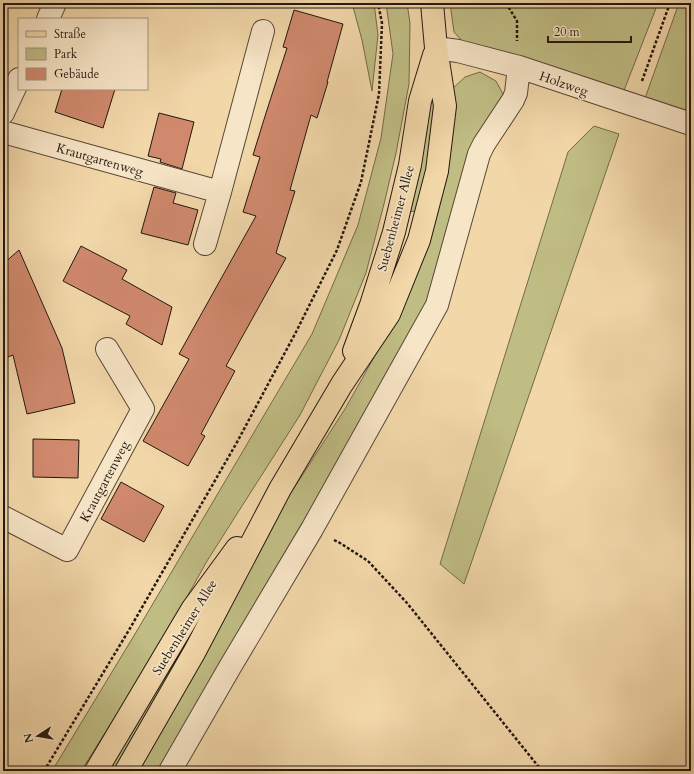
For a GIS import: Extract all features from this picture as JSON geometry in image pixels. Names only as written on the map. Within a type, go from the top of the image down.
[{"type":"main road","name":"Suebenheimer Allee","points":[[126,771],[195,651],[280,489],[342,384],[371,305],[394,232],[410,165],[420,101],[436,48],[432,3]]},
{"type":"main road","name":"Suebenheimer Allee","points":[[96,771],[193,608],[280,489]]},
{"type":"street","points":[[48,18],[55,3]]},
{"type":"street","points":[[205,244],[263,31]]},
{"type":"street","name":"Holzweg","points":[[436,48],[458,51],[518,67],[691,124]]},
{"type":"street","points":[[170,771],[312,529],[437,305],[479,154],[513,100],[516,93],[518,67]]},
{"type":"street","points":[[3,113],[18,81]]},
{"type":"street","name":"Krautgartenweg","points":[[3,132],[220,192]]},
{"type":"street","name":"Krautgartenweg","points":[[3,517],[67,550],[143,409],[107,349]]},
{"type":"path","points":[[44,771],[129,630],[236,444],[296,332],[337,250],[361,182],[379,94],[382,24],[378,3]]},
{"type":"path","points":[[506,3],[517,21],[518,67]]},
{"type":"path","points":[[633,106],[670,3]]},
{"type":"path","points":[[312,529],[340,543],[368,561],[407,603],[542,771]]},
{"type":"green space","points":[[352,3],[374,3],[378,35],[372,91],[362,40]]},
{"type":"green space","points":[[386,3],[407,3],[410,23],[409,84],[396,153],[366,273],[339,340],[300,415],[207,561],[159,647],[81,771],[52,771],[135,634],[312,334],[358,225],[381,138],[393,54]]},
{"type":"green space","points":[[450,3],[658,3],[623,93],[462,41],[454,32]]},
{"type":"green space","points":[[679,3],[691,3],[691,116],[644,101]]},
{"type":"green space","points":[[480,72],[496,81],[503,94],[472,143],[428,303],[308,517],[160,771],[133,771],[285,502],[345,409],[381,345],[450,91],[465,77]]},
{"type":"green space","points":[[427,95],[437,96],[431,150],[417,211],[407,212]]},
{"type":"green space","points":[[594,126],[619,134],[464,584],[440,564],[568,152]]},
{"type":"green space","points":[[222,581],[118,771],[105,771]]},
{"type":"building","points":[[294,10],[343,24],[317,118],[311,115],[290,190],[295,191],[276,253],[286,258],[226,366],[235,371],[201,434],[205,436],[188,466],[143,441],[189,359],[179,354],[256,216],[243,212],[260,157],[253,155],[287,48],[283,47]]},
{"type":"building","points":[[62,90],[115,90],[103,128],[55,112]]},
{"type":"building","points":[[159,113],[194,122],[182,169],[160,162],[161,159],[148,156]]},
{"type":"building","points":[[154,187],[176,193],[173,203],[198,210],[188,245],[141,233]]},
{"type":"building","points":[[81,246],[127,270],[122,279],[172,307],[162,345],[126,324],[130,316],[63,281]]},
{"type":"building","points":[[19,250],[62,348],[75,403],[27,414],[13,355],[3,359],[3,264]]},
{"type":"building","points":[[33,439],[79,440],[78,478],[33,477]]},
{"type":"building","points":[[121,482],[164,506],[144,542],[101,519]]}]
